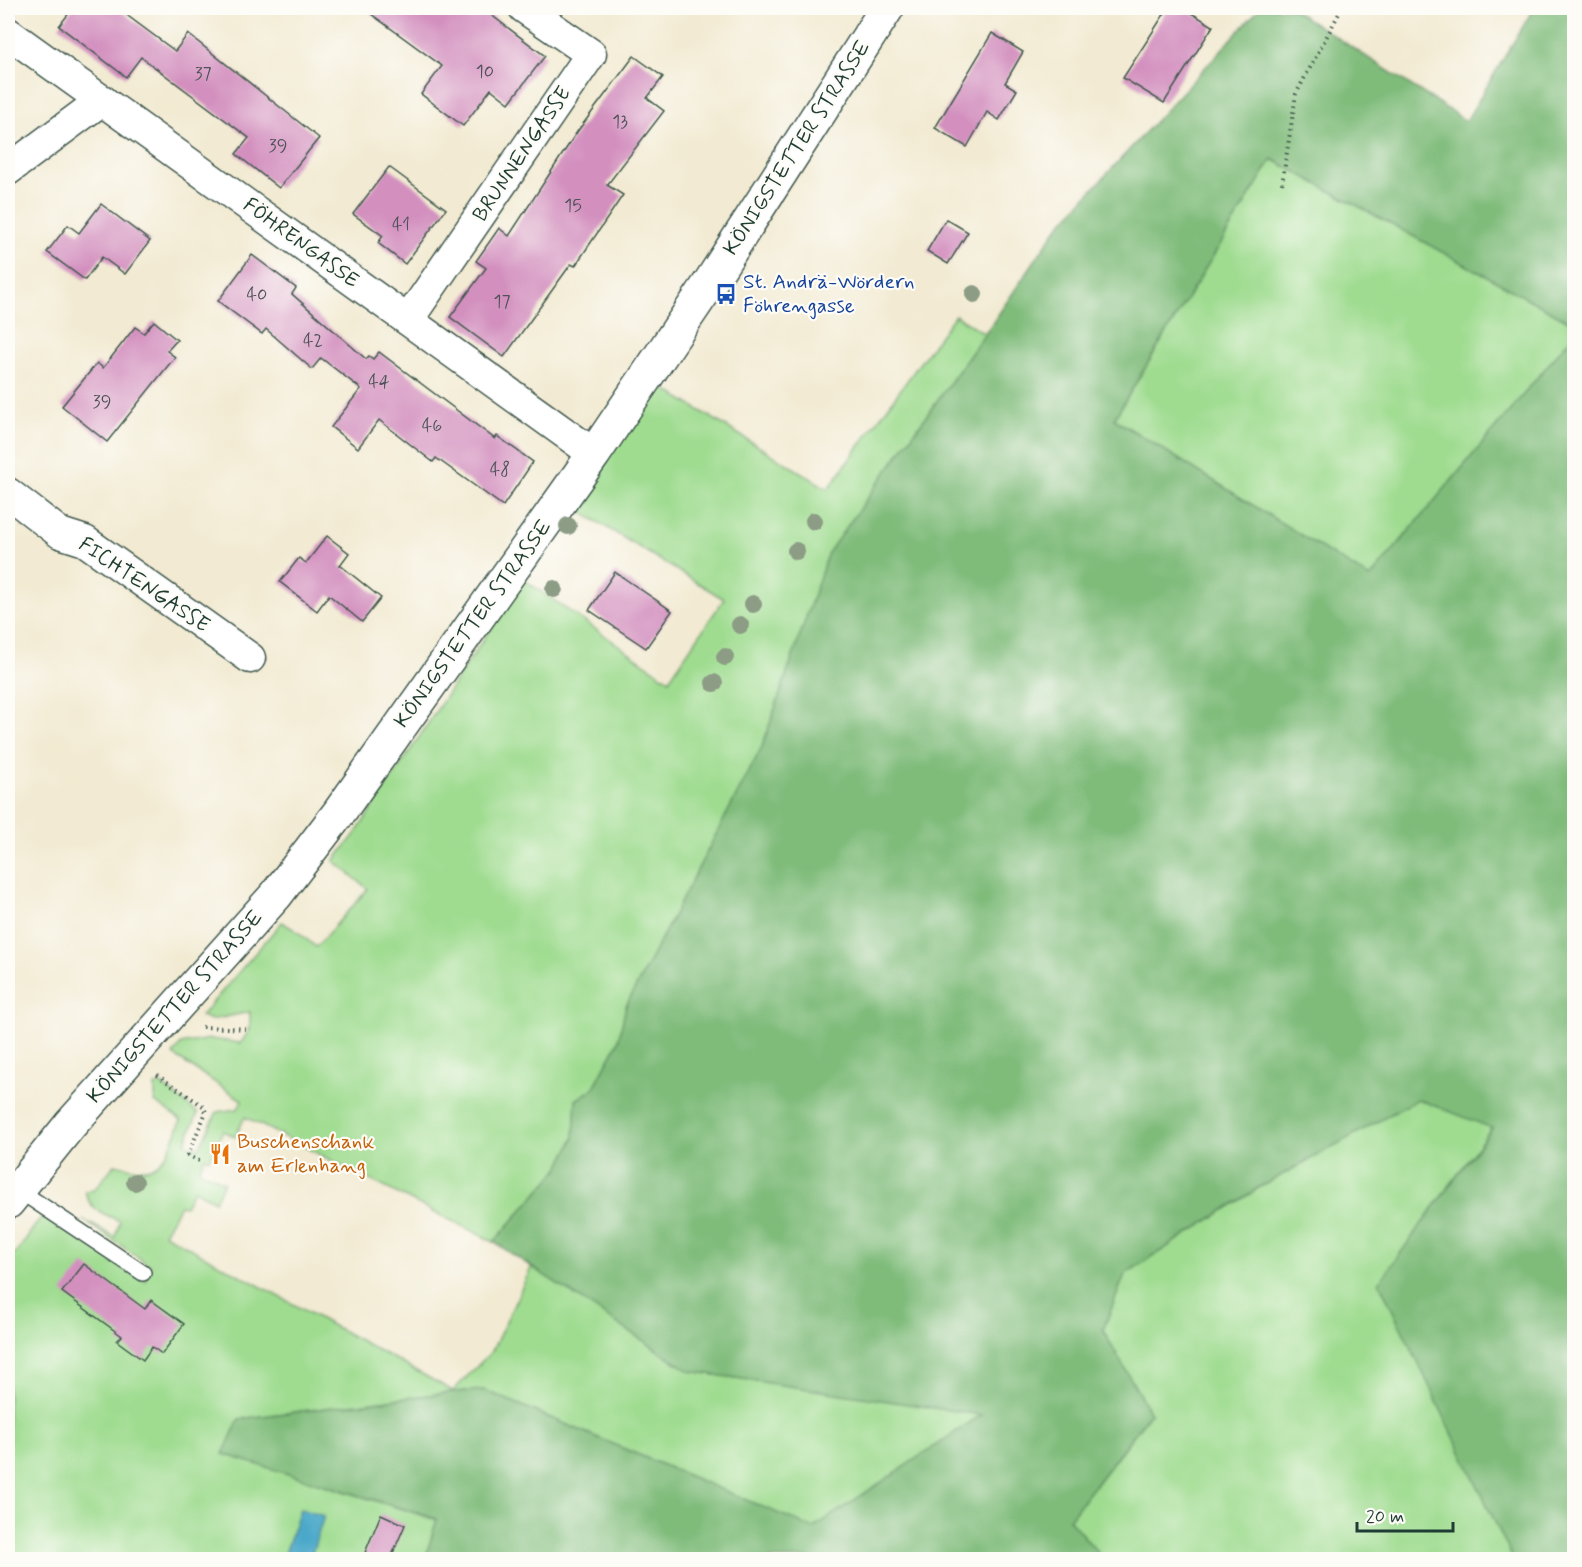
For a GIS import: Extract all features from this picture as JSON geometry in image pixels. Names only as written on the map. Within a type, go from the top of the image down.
[{"type":"main road","name":"KÖNIGSTETTER STRASSE","points":[[12,1196],[131,1057],[276,895],[338,814],[594,454],[715,274],[887,8]]},
{"type":"street","name":"BRUNNENGASSE","points":[[408,320],[591,54],[524,8]]},
{"type":"street","name":"FÖHRENGASSE","points":[[8,33],[594,454]]},
{"type":"street","points":[[8,170],[102,100]]},
{"type":"street","name":"FICHTENGASSE","points":[[8,493],[60,533],[85,541],[250,658]]},
{"type":"lane","points":[[12,1196],[143,1273]]},
{"type":"path","points":[[1282,184],[1296,94],[1342,8]]},
{"type":"path","points":[[131,1057],[203,1106],[206,1112],[203,1125],[188,1155],[203,1163]]},
{"type":"path","points":[[8,1557],[13,1560]]},
{"type":"green space","points":[[1260,8],[1291,8],[1466,121],[1534,8],[1574,8],[1574,324],[1272,159],[1114,419],[1370,578],[1574,334],[1574,1559],[1513,1559],[1379,1282],[1492,1128],[1418,1099],[1260,1187],[1125,1274],[1103,1330],[1150,1413],[1069,1519],[1103,1559],[425,1559],[437,1519],[223,1454],[239,1419],[484,1390],[813,1528],[981,1415],[689,1371],[494,1242],[559,1168],[574,1138],[576,1100],[593,1089],[618,1043],[626,1006],[762,747],[828,553],[985,334],[1057,228]]},
{"type":"green space","points":[[1272,159],[1574,324],[1574,334],[1370,578],[1114,419]]},
{"type":"green space","points":[[955,315],[985,334],[828,553],[762,747],[626,1006],[618,1042],[593,1089],[576,1100],[574,1138],[559,1168],[494,1242],[245,1117],[235,1137],[223,1131],[209,1159],[205,1157],[199,1170],[224,1182],[215,1201],[194,1190],[185,1206],[180,1205],[164,1234],[453,1391],[492,1351],[532,1266],[689,1371],[982,1414],[813,1528],[484,1390],[239,1419],[224,1454],[437,1520],[425,1559],[121,1560],[115,1557],[112,1560],[8,1559],[8,1256],[17,1252],[41,1217],[56,1219],[145,1281],[151,1266],[83,1220],[115,1237],[120,1221],[93,1207],[85,1191],[94,1190],[115,1164],[143,1169],[151,1168],[168,1151],[181,1120],[155,1102],[155,1086],[160,1084],[198,1113],[185,1144],[199,1148],[217,1112],[238,1109],[242,1100],[173,1055],[181,1044],[210,1039],[241,1043],[250,1029],[250,1012],[211,1020],[201,1016],[282,922],[316,947],[368,889],[334,861],[356,833],[523,579],[669,680],[724,599],[573,507],[658,385],[828,489]]},
{"type":"green space","points":[[1418,1099],[1492,1127],[1380,1282],[1513,1559],[1103,1559],[1069,1519],[1150,1414],[1103,1330],[1125,1274],[1260,1187]]},
{"type":"water","points":[[300,1509],[324,1516],[310,1559],[285,1554]]},
{"type":"building","points":[[73,8],[117,8],[175,51],[188,34],[319,138],[279,188],[236,154],[249,138],[141,57],[126,77],[59,26]]},
{"type":"building","points":[[363,8],[482,8],[545,56],[509,103],[491,89],[463,126],[421,94],[442,66]]},
{"type":"building","points":[[1168,8],[1183,8],[1213,26],[1164,103],[1123,78]]},
{"type":"building","points":[[992,33],[1023,52],[1005,83],[1017,90],[999,120],[987,112],[967,147],[935,128]]},
{"type":"building","points":[[634,56],[663,77],[647,98],[664,111],[607,185],[623,195],[575,266],[571,264],[504,357],[450,317],[486,268],[476,261],[499,228],[509,236],[577,132]]},
{"type":"building","points":[[389,167],[446,209],[405,264],[378,243],[383,236],[353,214]]},
{"type":"building","points":[[101,204],[150,241],[125,274],[102,257],[85,280],[47,252],[68,225],[79,233]]},
{"type":"building","points":[[946,219],[968,232],[948,264],[927,251]]},
{"type":"building","points":[[252,255],[296,288],[292,294],[366,359],[369,356],[373,359],[379,352],[495,439],[497,436],[533,462],[503,506],[436,458],[433,462],[379,420],[358,448],[331,427],[361,389],[321,358],[312,369],[266,329],[262,334],[218,301]]},
{"type":"building","points":[[154,321],[177,340],[167,351],[175,357],[107,442],[62,406],[97,363],[103,368],[135,327],[144,333]]},
{"type":"building","points":[[327,536],[349,553],[340,565],[381,598],[362,622],[329,595],[317,611],[280,582],[299,558],[306,563]]},
{"type":"building","points":[[615,572],[672,611],[646,648],[589,610]]},
{"type":"building","points":[[84,1264],[145,1309],[151,1300],[184,1324],[162,1354],[152,1347],[143,1360],[117,1341],[122,1336],[62,1292]]},
{"type":"building","points":[[381,1514],[405,1525],[390,1560],[362,1560]]},
{"type":"place","name":"St. Andrä-Wördern Föhrengasse","points":[[726,294]]},
{"type":"place","name":"Buschenschank am Erlenhang","points":[[220,1154]]}]
